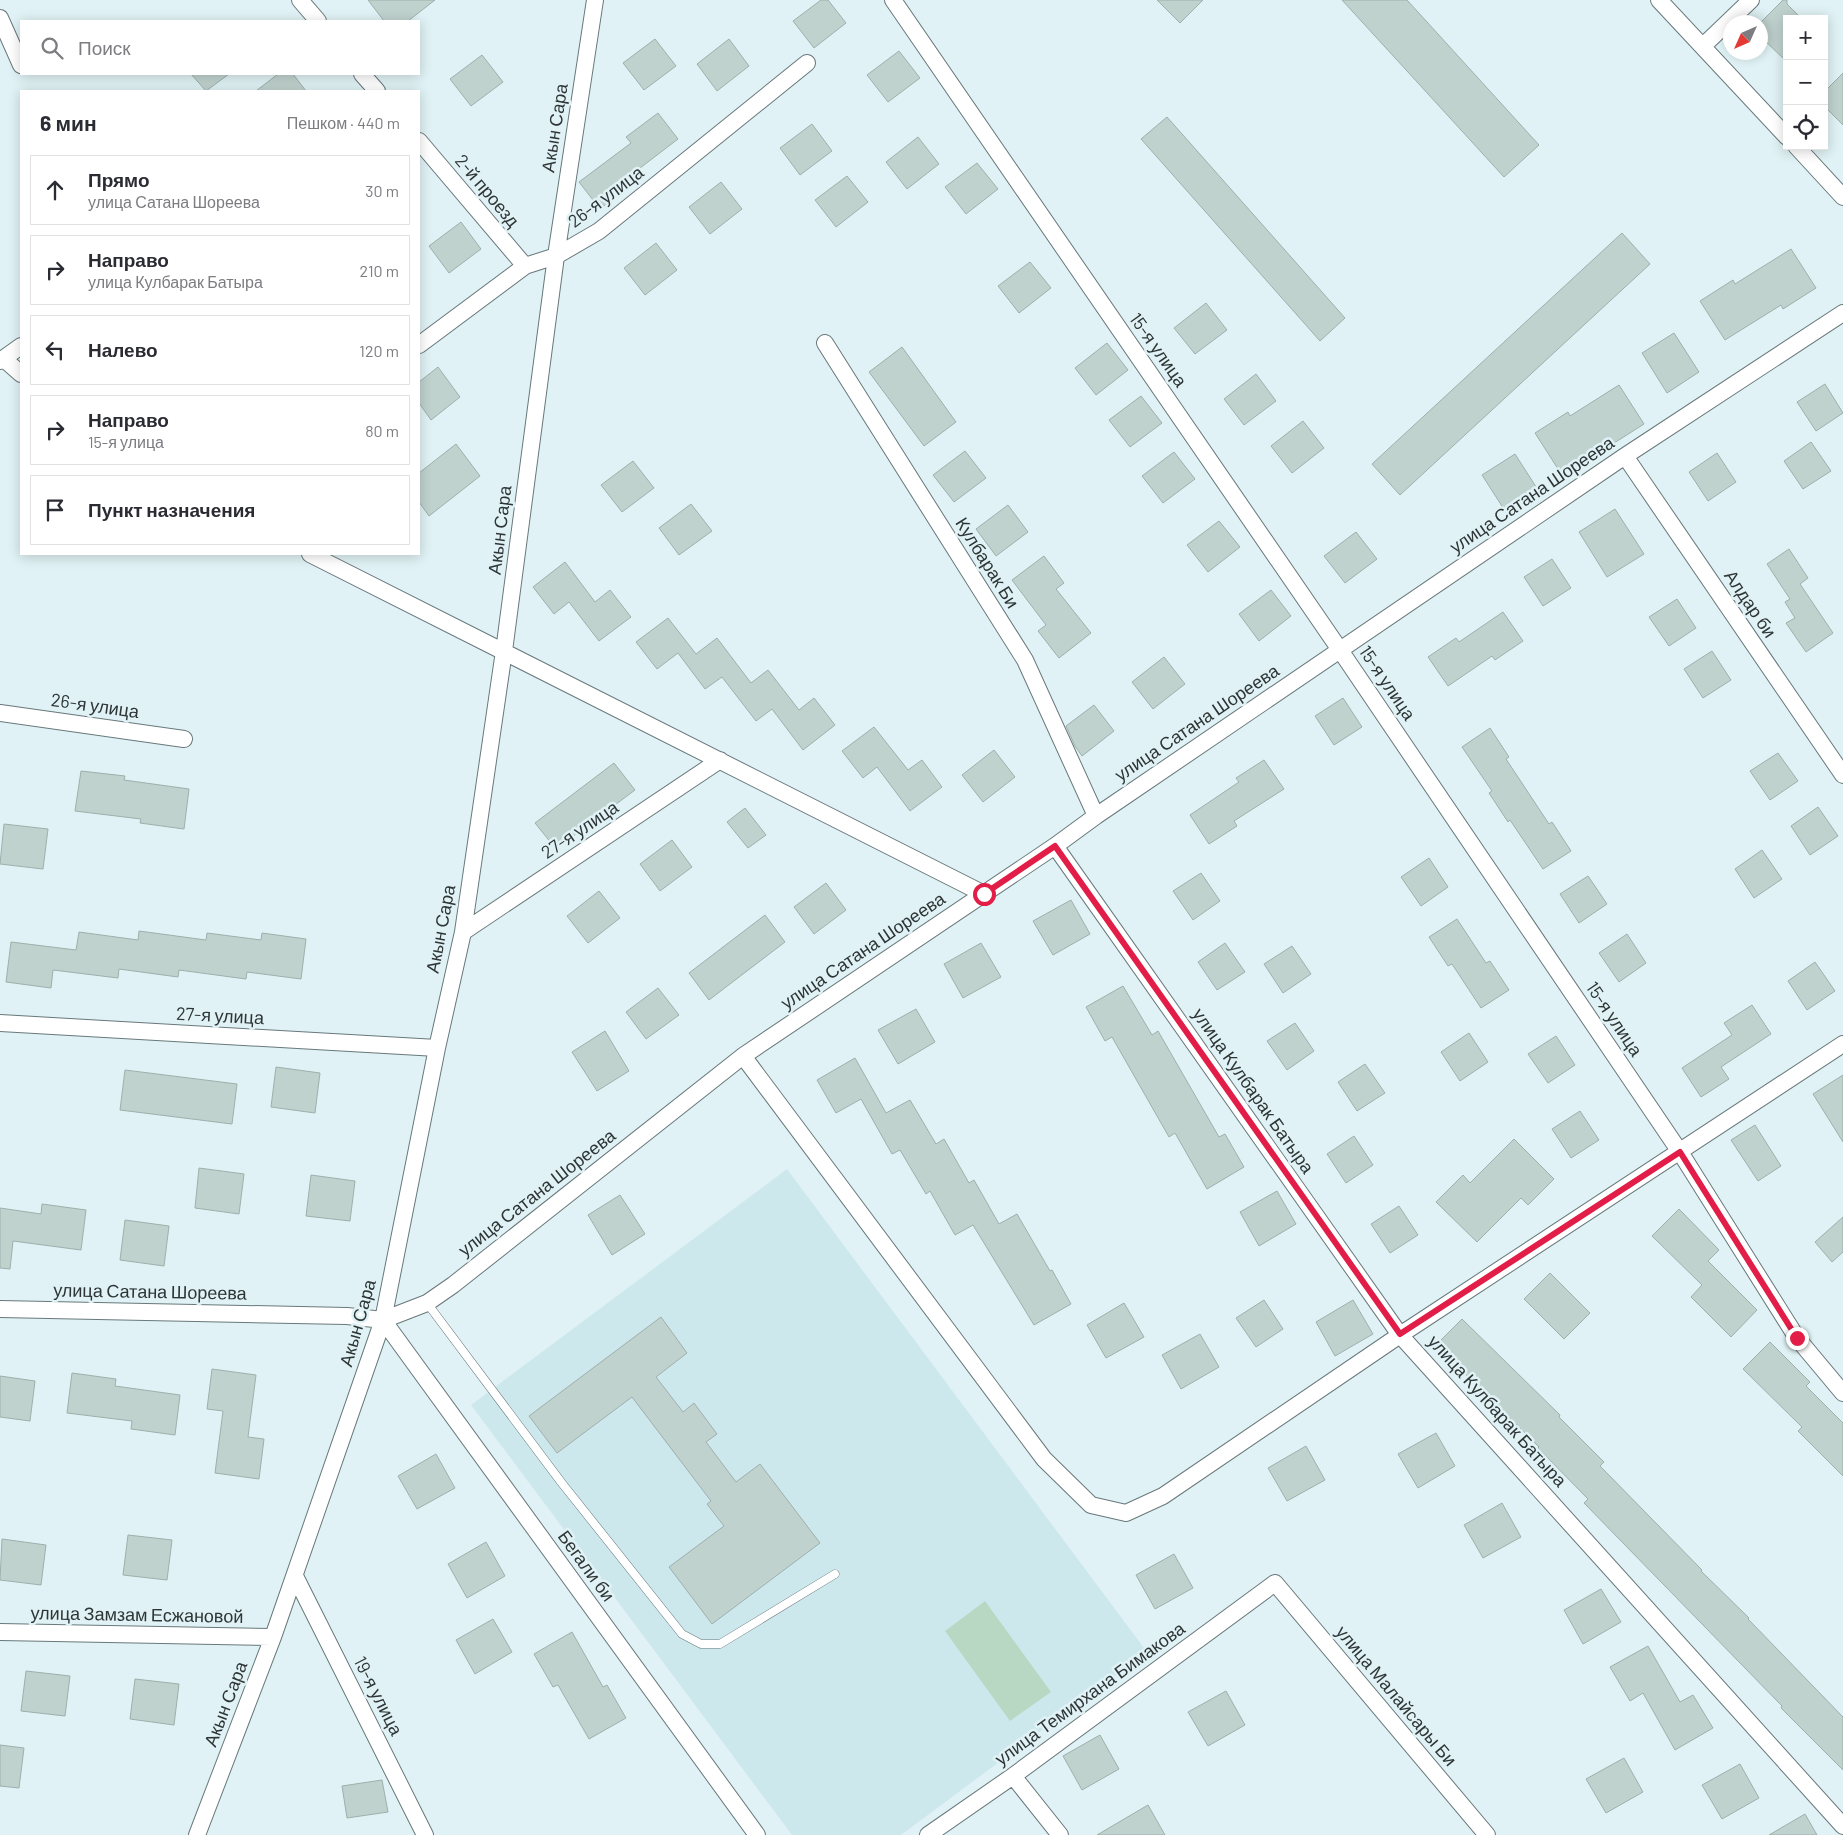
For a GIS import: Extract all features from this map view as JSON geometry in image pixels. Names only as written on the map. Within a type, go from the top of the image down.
[{"type":"street","points":[[300,0],[317,20]]},
{"type":"street","name":"Акын Сара","points":[[197,1835],[273,1637],[383,1320],[437,1048],[463,932],[504,652],[556,256],[595,0]]},
{"type":"street","name":"15-я улица","points":[[893,0],[1340,650],[1680,1152],[1797,1338],[1843,1393]]},
{"type":"street","points":[[1659,0],[1783,133]]},
{"type":"street","points":[[1703,46],[1751,0]]},
{"type":"street","points":[[0,18],[20,63]]},
{"type":"street","name":"26-я улица","points":[[420,344],[525,266],[556,256],[598,231],[806,63]]},
{"type":"street","points":[[363,75],[375,90]]},
{"type":"street","name":"2-й проезд","points":[[420,142],[525,266]]},
{"type":"street","points":[[1800,150],[1843,198]]},
{"type":"street","name":"улица Сатана Шореева","points":[[0,1309],[347,1316],[383,1320],[427,1303],[453,1285],[743,1056],[1055,846],[1096,816],[1625,456],[1843,313]]},
{"type":"street","name":"Кулбарак Би","points":[[825,343],[1025,660],[1096,816]]},
{"type":"street","points":[[20,347],[1,359],[20,373]]},
{"type":"street","name":"Алдар би","points":[[1625,456],[1843,775]]},
{"type":"street","points":[[312,555],[984,894]]},
{"type":"street","name":"26-я улица","points":[[0,713],[184,739]]},
{"type":"street","name":"27-я улица","points":[[463,932],[720,760]]},
{"type":"street","name":"улица Кулбарак Батыра","points":[[1055,846],[1400,1334],[1843,1826]]},
{"type":"street","name":"27-я улица","points":[[0,1023],[437,1048]]},
{"type":"street","points":[[743,1056],[1044,1459],[1091,1505],[1126,1513],[1163,1496],[1400,1334],[1843,1044]]},
{"type":"street","name":"Бегали би","points":[[383,1320],[757,1835]]},
{"type":"street","name":"19-я улица","points":[[295,1576],[425,1835]]},
{"type":"street","name":"улица Темирхана Бимакова","points":[[928,1835],[1012,1776],[1275,1583]]},
{"type":"street","name":"улица Малайcары Би","points":[[1275,1583],[1487,1835]]},
{"type":"street","name":"улица Замзам Есжановой","points":[[0,1632],[273,1637]]},
{"type":"street","points":[[1012,1776],[1060,1835]]},
{"type":"lane","points":[[427,1303],[560,1482],[682,1634],[701,1644],[720,1644],[835,1574]]},
{"type":"shaded area","points":[[787,1169],[1147,1652],[901,1835],[792,1835],[471,1405]]},
{"type":"green space","points":[[985,1601],[1051,1692],[1010,1721],[945,1631]]},
{"type":"building","points":[[368,0],[435,0],[409,20],[383,20]]},
{"type":"building","points":[[821,0],[828,0],[846,23],[814,48],[793,21]]},
{"type":"building","points":[[1157,0],[1203,0],[1180,23]]},
{"type":"building","points":[[1342,0],[1407,0],[1539,145],[1504,177]]},
{"type":"building","points":[[1783,0],[1787,0],[1787,4],[1798,15],[1783,15],[1783,58],[1768,44],[1768,15]]},
{"type":"building","points":[[655,39],[676,66],[644,90],[623,63]]},
{"type":"building","points":[[729,39],[749,66],[717,91],[697,64]]},
{"type":"building","points":[[899,51],[920,78],[888,102],[867,75]]},
{"type":"building","points":[[482,55],[503,82],[471,106],[450,79]]},
{"type":"building","points":[[1843,73],[1843,125],[1828,110],[1828,88]]},
{"type":"building","points":[[192,75],[228,75],[207,90],[205,90]]},
{"type":"building","points":[[277,75],[294,75],[305,90],[257,90]]},
{"type":"building","points":[[658,113],[678,139],[627,178],[632,184],[600,209],[579,182],[631,143],[626,137]]},
{"type":"building","points":[[1167,117],[1345,318],[1320,341],[1141,139]]},
{"type":"building","points":[[812,124],[832,151],[800,175],[780,148]]},
{"type":"building","points":[[918,137],[939,164],[907,189],[886,162]]},
{"type":"building","points":[[977,163],[998,189],[966,214],[945,187]]},
{"type":"building","points":[[847,176],[868,202],[836,227],[815,200]]},
{"type":"building","points":[[721,182],[742,209],[710,234],[689,207]]},
{"type":"building","points":[[461,222],[481,249],[449,273],[429,246]]},
{"type":"building","points":[[1622,233],[1650,264],[1400,495],[1372,464]]},
{"type":"building","points":[[656,243],[677,270],[645,295],[624,268]]},
{"type":"building","points":[[1791,249],[1816,288],[1783,309],[1781,305],[1725,340],[1700,301],[1733,280],[1735,284]]},
{"type":"building","points":[[1030,262],[1051,288],[1019,313],[998,286]]},
{"type":"building","points":[[1206,303],[1227,330],[1195,354],[1174,328]]},
{"type":"building","points":[[1674,333],[1699,372],[1667,393],[1642,353]]},
{"type":"building","points":[[1107,343],[1128,370],[1096,395],[1075,368]]},
{"type":"building","points":[[902,347],[956,422],[924,446],[869,372]]},
{"type":"building","points":[[438,367],[460,397],[431,420],[420,404],[420,381]]},
{"type":"building","points":[[1256,374],[1276,401],[1244,425],[1224,399]]},
{"type":"building","points":[[1825,384],[1843,413],[1816,431],[1797,402]]},
{"type":"building","points":[[1619,385],[1644,424],[1611,445],[1609,441],[1560,472],[1535,433],[1568,412],[1570,416]]},
{"type":"building","points":[[1141,396],[1162,423],[1130,447],[1109,420]]},
{"type":"building","points":[[1303,421],[1324,448],[1292,473],[1271,446]]},
{"type":"building","points":[[1811,442],[1831,471],[1803,489],[1784,461]]},
{"type":"building","points":[[456,444],[480,476],[429,516],[420,503],[420,472]]},
{"type":"building","points":[[965,451],[986,478],[954,502],[933,475]]},
{"type":"building","points":[[1174,452],[1195,479],[1163,503],[1142,476]]},
{"type":"building","points":[[1717,453],[1736,482],[1708,501],[1689,472]]},
{"type":"building","points":[[1515,454],[1540,493],[1507,514],[1482,475]]},
{"type":"building","points":[[633,461],[654,488],[622,512],[601,485]]},
{"type":"building","points":[[691,504],[712,531],[679,555],[659,528]]},
{"type":"building","points":[[1008,505],[1028,532],[996,556],[976,529]]},
{"type":"building","points":[[1615,509],[1644,554],[1607,577],[1579,532]]},
{"type":"building","points":[[1219,521],[1240,547],[1208,572],[1187,545]]},
{"type":"building","points":[[1356,532],[1377,559],[1345,583],[1324,556]]},
{"type":"building","points":[[1789,549],[1808,578],[1800,584],[1833,633],[1806,652],[1786,623],[1795,618],[1785,602],[1790,599],[1767,564]]},
{"type":"building","points":[[1044,556],[1064,583],[1056,589],[1091,633],[1059,658],[1038,631],[1046,625],[1012,580]]},
{"type":"building","points":[[1552,559],[1571,588],[1543,606],[1524,577]]},
{"type":"building","points":[[565,562],[595,602],[610,590],[631,617],[599,641],[569,602],[554,614],[533,587]]},
{"type":"building","points":[[1271,590],[1291,616],[1259,641],[1239,614]]},
{"type":"building","points":[[1677,599],[1696,628],[1669,646],[1649,617]]},
{"type":"building","points":[[1503,612],[1523,641],[1495,660],[1492,656],[1448,686],[1428,657],[1456,638],[1459,642]]},
{"type":"building","points":[[668,618],[696,654],[717,638],[751,683],[768,670],[799,710],[814,698],[835,725],[803,750],[772,709],[756,721],[722,677],[705,689],[678,653],[657,669],[636,642]]},
{"type":"building","points":[[1712,651],[1731,680],[1703,698],[1684,669]]},
{"type":"building","points":[[1164,657],[1185,684],[1153,709],[1132,682]]},
{"type":"building","points":[[1343,698],[1362,727],[1334,745],[1315,716]]},
{"type":"building","points":[[1094,705],[1114,731],[1082,756],[1066,726]]},
{"type":"building","points":[[874,727],[908,770],[922,760],[942,787],[910,811],[877,767],[863,778],[842,751]]},
{"type":"building","points":[[1490,728],[1509,757],[1506,759],[1549,824],[1552,822],[1571,851],[1543,869],[1510,820],[1508,822],[1489,793],[1492,791],[1462,747]]},
{"type":"building","points":[[994,750],[1015,777],[983,802],[962,775]]},
{"type":"building","points":[[1778,753],[1798,781],[1770,800],[1750,771]]},
{"type":"building","points":[[1264,760],[1284,789],[1234,821],[1237,826],[1209,844],[1190,815],[1239,782],[1236,778]]},
{"type":"building","points":[[614,763],[635,790],[556,849],[535,823]]},
{"type":"building","points":[[81,771],[125,776],[124,780],[189,789],[184,829],[140,823],[141,819],[75,811]]},
{"type":"building","points":[[1818,807],[1838,836],[1810,855],[1791,826]]},
{"type":"building","points":[[745,808],[766,835],[748,848],[727,822]]},
{"type":"building","points":[[4,824],[48,829],[43,869],[0,864]]},
{"type":"building","points":[[672,840],[692,867],[660,891],[640,864]]},
{"type":"building","points":[[1762,850],[1782,879],[1754,898],[1735,869]]},
{"type":"building","points":[[1429,858],[1448,887],[1421,906],[1401,877]]},
{"type":"building","points":[[1201,873],[1220,901],[1193,920],[1173,891]]},
{"type":"building","points":[[1588,876],[1607,904],[1579,923],[1560,894]]},
{"type":"building","points":[[826,883],[846,910],[814,934],[794,907]]},
{"type":"building","points":[[599,891],[620,918],[588,943],[567,916]]},
{"type":"building","points":[[1071,900],[1090,934],[1053,955],[1033,921]]},
{"type":"building","points":[[765,915],[785,942],[709,1000],[689,973]]},
{"type":"building","points":[[1457,919],[1486,963],[1490,961],[1509,990],[1481,1008],[1452,964],[1448,966],[1429,937]]},
{"type":"building","points":[[139,931],[206,940],[207,933],[261,940],[262,933],[306,939],[301,979],[247,972],[246,979],[179,970],[178,977],[119,969],[118,978],[53,970],[51,988],[6,982],[11,942],[76,950],[79,932],[138,940]]},
{"type":"building","points":[[1627,934],[1646,963],[1619,982],[1599,953]]},
{"type":"building","points":[[981,943],[1001,977],[963,998],[944,964]]},
{"type":"building","points":[[1225,943],[1245,972],[1217,990],[1198,962]]},
{"type":"building","points":[[1292,946],[1311,974],[1283,993],[1264,964]]},
{"type":"building","points":[[1815,962],[1835,991],[1807,1010],[1788,981]]},
{"type":"building","points":[[1123,986],[1152,1035],[1158,1031],[1219,1137],[1225,1134],[1244,1167],[1207,1189],[1175,1133],[1169,1137],[1112,1037],[1105,1041],[1086,1007]]},
{"type":"building","points":[[658,988],[679,1015],[646,1039],[626,1012]]},
{"type":"building","points":[[1752,1005],[1771,1034],[1721,1067],[1729,1079],[1701,1097],[1682,1068],[1732,1035],[1724,1023]]},
{"type":"building","points":[[916,1009],[935,1042],[898,1064],[878,1030]]},
{"type":"building","points":[[1295,1023],[1314,1051],[1287,1070],[1267,1041]]},
{"type":"building","points":[[605,1031],[629,1071],[597,1091],[572,1052]]},
{"type":"building","points":[[1469,1033],[1488,1062],[1460,1081],[1441,1052]]},
{"type":"building","points":[[1556,1036],[1575,1065],[1548,1083],[1528,1054]]},
{"type":"building","points":[[855,1058],[886,1113],[910,1100],[936,1144],[944,1139],[969,1183],[974,1180],[999,1224],[1017,1214],[1071,1304],[1034,1325],[973,1225],[955,1235],[930,1191],[926,1194],[900,1150],[892,1154],[861,1099],[836,1113],[817,1080]]},
{"type":"building","points":[[1365,1064],[1385,1093],[1357,1111],[1338,1082]]},
{"type":"building","points":[[276,1067],[320,1073],[315,1113],[271,1107]]},
{"type":"building","points":[[125,1070],[237,1084],[232,1124],[120,1110]]},
{"type":"building","points":[[1843,1075],[1843,1142],[1813,1094]]},
{"type":"building","points":[[1580,1111],[1599,1140],[1571,1158],[1552,1129]]},
{"type":"building","points":[[1755,1125],[1781,1166],[1758,1181],[1731,1140]]},
{"type":"building","points":[[1354,1136],[1373,1165],[1346,1183],[1327,1154]]},
{"type":"building","points":[[1514,1139],[1554,1179],[1528,1205],[1521,1198],[1477,1242],[1436,1202],[1463,1175],[1470,1183]]},
{"type":"building","points":[[199,1168],[244,1174],[239,1214],[195,1208]]},
{"type":"building","points":[[311,1175],[355,1181],[350,1221],[306,1216]]},
{"type":"building","points":[[1277,1191],[1296,1224],[1259,1246],[1240,1212]]},
{"type":"building","points":[[620,1195],[645,1234],[612,1255],[588,1215]]},
{"type":"building","points":[[42,1204],[86,1210],[81,1250],[13,1241],[10,1269],[0,1268],[0,1208],[41,1214]]},
{"type":"building","points":[[1399,1206],[1418,1235],[1390,1253],[1371,1224]]},
{"type":"building","points":[[1679,1209],[1719,1250],[1708,1261],[1757,1310],[1731,1337],[1691,1297],[1702,1285],[1652,1236]]},
{"type":"building","points":[[1843,1217],[1843,1252],[1832,1262],[1815,1242]]},
{"type":"building","points":[[125,1220],[169,1226],[164,1266],[120,1260]]},
{"type":"building","points":[[1550,1273],[1590,1313],[1564,1339],[1524,1299]]},
{"type":"building","points":[[1264,1300],[1283,1329],[1256,1347],[1236,1318]]},
{"type":"building","points":[[1353,1300],[1373,1334],[1335,1356],[1316,1322]]},
{"type":"building","points":[[1124,1303],[1144,1337],[1106,1358],[1087,1325]]},
{"type":"building","points":[[661,1317],[687,1353],[656,1377],[683,1412],[694,1403],[717,1434],[706,1442],[736,1482],[760,1464],[820,1543],[712,1624],[669,1567],[724,1526],[707,1504],[711,1501],[632,1397],[557,1453],[529,1416]]},
{"type":"building","points":[[1462,1319],[1560,1415],[1559,1417],[1604,1462],[1600,1466],[1843,1717],[1843,1770],[1584,1503],[1588,1499],[1539,1447],[1436,1345]]},
{"type":"building","points":[[1200,1334],[1219,1367],[1181,1389],[1162,1355]]},
{"type":"building","points":[[1770,1342],[1810,1382],[1806,1386],[1843,1423],[1843,1476],[1798,1431],[1802,1427],[1743,1369]]},
{"type":"building","points":[[212,1369],[256,1375],[248,1437],[264,1439],[259,1479],[215,1473],[223,1411],[207,1409]]},
{"type":"building","points":[[72,1373],[116,1379],[115,1386],[180,1395],[175,1435],[131,1429],[132,1421],[67,1413]]},
{"type":"building","points":[[0,1376],[35,1381],[30,1421],[0,1417]]},
{"type":"building","points":[[1436,1433],[1455,1466],[1418,1488],[1398,1454]]},
{"type":"building","points":[[1306,1446],[1325,1480],[1287,1501],[1268,1468]]},
{"type":"building","points":[[436,1454],[455,1488],[417,1509],[398,1476]]},
{"type":"building","points":[[1502,1503],[1521,1537],[1483,1558],[1464,1525]]},
{"type":"building","points":[[128,1535],[172,1540],[167,1580],[123,1575]]},
{"type":"building","points":[[2,1539],[46,1545],[41,1585],[0,1580]]},
{"type":"building","points":[[486,1542],[505,1576],[467,1598],[448,1564]]},
{"type":"building","points":[[1174,1554],[1193,1588],[1155,1609],[1136,1575]]},
{"type":"building","points":[[1601,1589],[1621,1622],[1583,1644],[1564,1610]]},
{"type":"building","points":[[493,1619],[512,1652],[475,1674],[456,1640]]},
{"type":"building","points":[[572,1632],[603,1687],[607,1685],[626,1718],[589,1739],[558,1685],[553,1687],[534,1654]]},
{"type":"building","points":[[1648,1646],[1680,1702],[1693,1695],[1713,1728],[1675,1750],[1643,1693],[1630,1701],[1610,1667]]},
{"type":"building","points":[[26,1671],[70,1676],[65,1716],[21,1711]]},
{"type":"building","points":[[135,1679],[179,1684],[174,1725],[130,1719]]},
{"type":"building","points":[[1226,1691],[1245,1725],[1208,1746],[1188,1712]]},
{"type":"building","points":[[1100,1735],[1119,1769],[1082,1790],[1063,1756]]},
{"type":"building","points":[[0,1745],[24,1748],[19,1788],[0,1786]]},
{"type":"building","points":[[1624,1758],[1643,1792],[1606,1813],[1586,1779]]},
{"type":"building","points":[[1740,1764],[1759,1798],[1722,1819],[1702,1785]]},
{"type":"building","points":[[382,1780],[388,1812],[347,1818],[342,1786]]},
{"type":"building","points":[[1148,1805],[1165,1835],[1097,1835]]},
{"type":"building","points":[[1805,1814],[1817,1835],[1769,1835]]},
{"type":"route","points":[[984,894],[1055,846],[1400,1334],[1680,1152],[1797,1338]]}]
